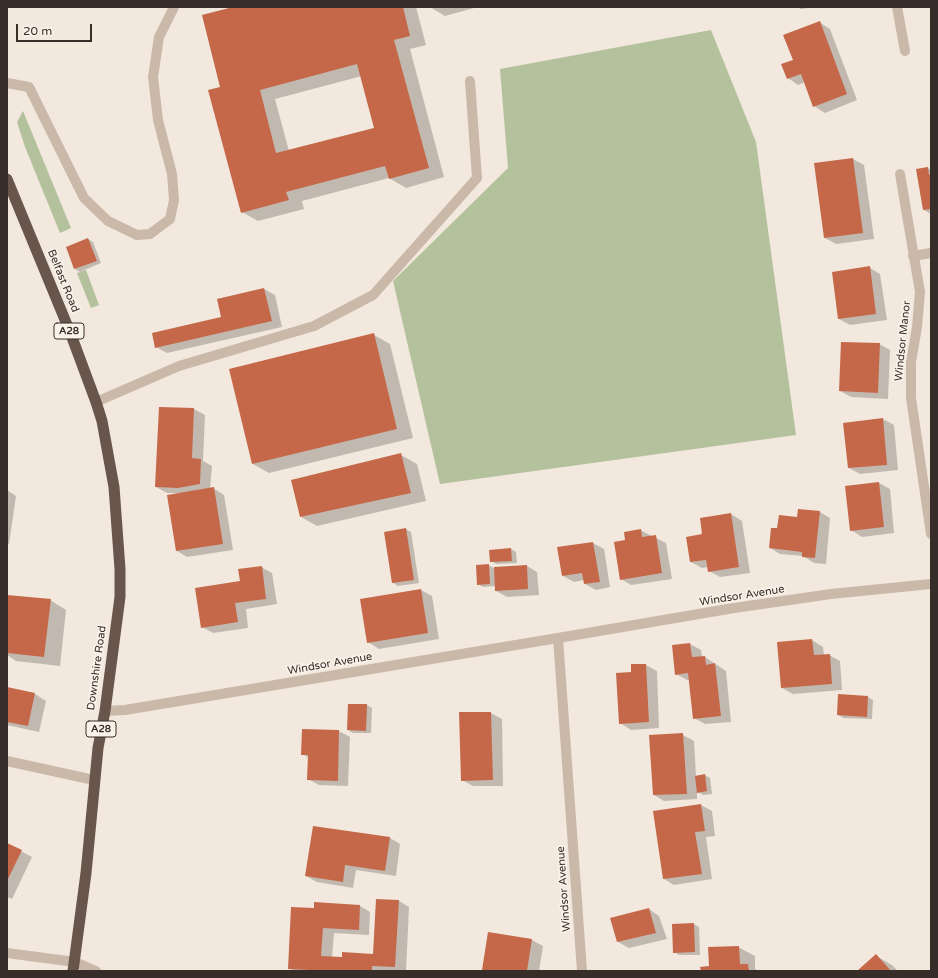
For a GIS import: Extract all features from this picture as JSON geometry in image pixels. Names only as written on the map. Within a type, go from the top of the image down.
[{"type":"highway","name":"Belfast Road","points":[[7,180],[70,332],[96,402],[102,421],[114,487]]},
{"type":"highway","name":"Downshire Road","points":[[74,966],[86,873],[94,780],[120,597],[120,569],[114,487]]},
{"type":"street","points":[[7,83],[29,87],[84,198],[108,222],[137,235],[150,234],[170,219],[174,200],[172,174],[158,120],[153,77],[159,37],[174,7]]},
{"type":"street","points":[[897,7],[904,51]]},
{"type":"street","points":[[96,402],[179,366],[314,326],[373,295],[477,178],[470,81]]},
{"type":"street","name":"Windsor Manor","points":[[900,174],[920,292],[917,327],[911,362],[911,398],[926,460],[931,534]]},
{"type":"street","points":[[913,256],[931,253]]},
{"type":"street","name":"Windsor Avenue","points":[[105,711],[125,710],[831,594],[931,584]]},
{"type":"street","name":"Windsor Avenue","points":[[558,638],[582,971]]},
{"type":"street","points":[[7,761],[94,780]]},
{"type":"street","points":[[7,952],[96,971]]},
{"type":"green space","points":[[711,30],[756,142],[796,435],[440,484],[393,281],[508,168],[500,69]]},
{"type":"green space","points":[[23,111],[71,228],[60,233],[25,147],[17,122]]},
{"type":"green space","points":[[86,270],[99,305],[91,308],[77,273]]},
{"type":"building","points":[[233,7],[403,7],[410,36],[394,40],[429,168],[389,179],[385,166],[286,192],[289,200],[241,213],[208,90],[220,87],[202,15]],"holes":[[[357,64],[374,128],[276,153],[260,90]]]},
{"type":"building","points":[[820,21],[847,94],[813,107],[801,74],[787,79],[781,64],[793,60],[783,35]]},
{"type":"building","points":[[853,158],[863,233],[824,238],[814,163]]},
{"type":"building","points":[[928,167],[929,175],[931,174],[931,209],[923,210],[916,169]]},
{"type":"building","points":[[88,238],[97,261],[74,269],[66,247]]},
{"type":"building","points":[[870,266],[876,314],[838,319],[832,272]]},
{"type":"building","points":[[264,288],[272,321],[155,348],[152,333],[221,317],[217,299]]},
{"type":"building","points":[[374,333],[397,429],[252,464],[229,369]]},
{"type":"building","points":[[841,342],[880,343],[878,393],[839,391]]},
{"type":"building","points":[[159,407],[194,408],[192,458],[201,459],[200,484],[178,488],[155,487]]},
{"type":"building","points":[[883,418],[887,465],[848,468],[843,423]]},
{"type":"building","points":[[401,453],[411,493],[300,517],[291,480]]},
{"type":"building","points":[[879,482],[884,527],[850,531],[845,486]]},
{"type":"building","points":[[214,487],[223,544],[176,551],[167,495]]},
{"type":"building","points":[[798,509],[820,511],[815,558],[802,557],[802,552],[769,548],[771,528],[777,528],[779,515],[797,517]]},
{"type":"building","points":[[731,513],[739,567],[708,572],[706,560],[690,562],[686,537],[702,534],[700,518]]},
{"type":"building","points":[[406,528],[414,580],[392,583],[384,532]]},
{"type":"building","points":[[641,529],[642,537],[656,535],[662,573],[620,580],[614,542],[625,540],[624,532]]},
{"type":"building","points":[[593,542],[600,582],[584,584],[582,573],[562,576],[557,547]]},
{"type":"building","points":[[511,548],[512,561],[490,562],[489,550]]},
{"type":"building","points":[[489,564],[490,584],[477,585],[476,565]]},
{"type":"building","points":[[527,565],[528,589],[495,591],[494,567]]},
{"type":"building","points":[[262,566],[266,599],[235,603],[238,622],[201,628],[195,588],[240,581],[238,569]]},
{"type":"building","points":[[421,589],[428,633],[367,643],[360,599]]},
{"type":"building","points":[[7,595],[51,599],[44,657],[7,653]]},
{"type":"building","points":[[812,639],[814,655],[830,654],[832,684],[781,688],[777,642]]},
{"type":"building","points":[[690,643],[692,657],[705,656],[706,665],[715,663],[721,716],[693,719],[688,673],[675,675],[672,645]]},
{"type":"building","points":[[631,664],[646,664],[649,722],[619,724],[616,673],[631,672]]},
{"type":"building","points":[[7,687],[35,693],[28,726],[7,722]]},
{"type":"building","points":[[838,694],[868,696],[867,717],[837,715]]},
{"type":"building","points":[[348,704],[367,704],[366,731],[347,730]]},
{"type":"building","points":[[459,712],[491,712],[493,780],[461,781]]},
{"type":"building","points":[[302,729],[339,730],[338,781],[307,780],[308,755],[301,755]]},
{"type":"building","points":[[683,733],[687,794],[653,795],[649,735]]},
{"type":"building","points":[[705,774],[707,791],[697,793],[695,776]]},
{"type":"building","points":[[701,804],[705,831],[695,832],[702,874],[663,879],[653,811]]},
{"type":"building","points":[[313,826],[390,837],[385,871],[345,865],[343,882],[305,876]]},
{"type":"building","points":[[7,843],[22,850],[7,881]]},
{"type":"building","points":[[376,899],[399,900],[395,967],[372,966],[372,971],[288,969],[291,907],[314,908],[314,902],[360,905],[359,930],[323,928],[321,956],[342,957],[342,952],[373,954]]},
{"type":"building","points":[[649,908],[656,933],[617,942],[610,918]]},
{"type":"building","points":[[694,923],[695,952],[673,953],[672,924]]},
{"type":"building","points":[[488,932],[532,939],[527,971],[482,970]]},
{"type":"building","points":[[739,946],[740,964],[748,964],[749,971],[701,971],[700,967],[709,966],[708,947]]},
{"type":"building","points":[[876,954],[891,971],[857,971]]}]
